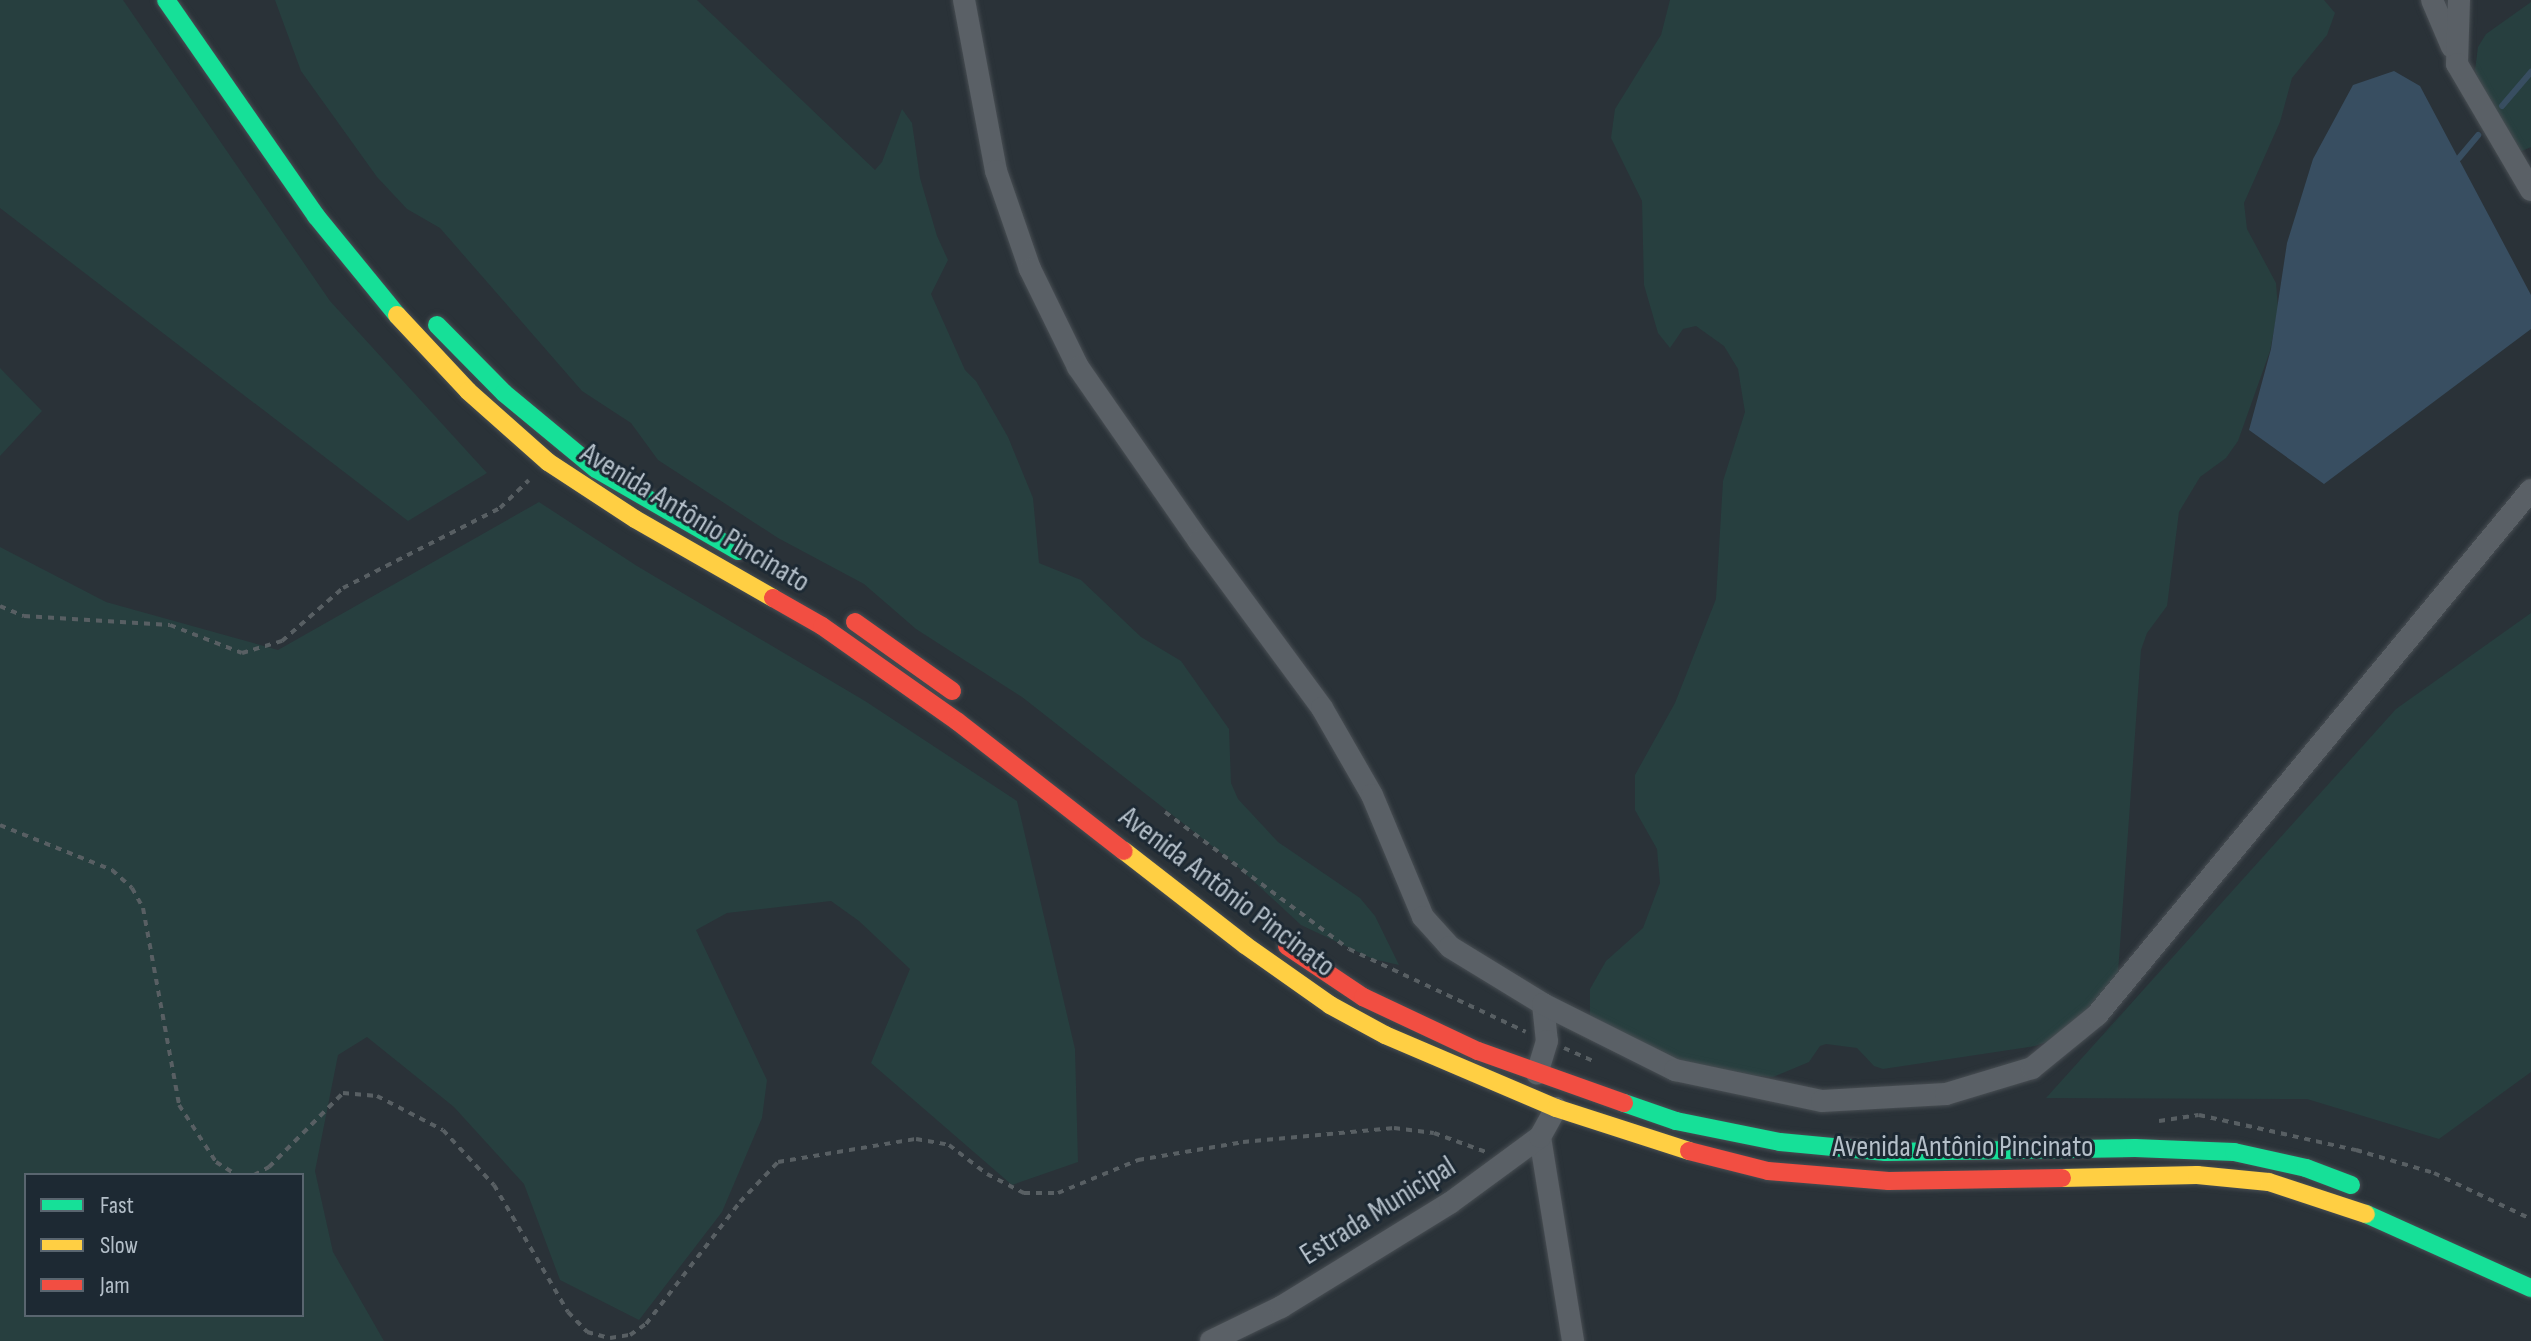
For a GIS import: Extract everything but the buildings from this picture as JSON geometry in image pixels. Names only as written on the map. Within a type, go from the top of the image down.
[{"type":"main road","name":"Avenida Antônio Pincinato","points":[[166,0],[316,216],[390,307],[468,391],[548,462],[635,519],[822,626],[958,722],[1245,945],[1330,1005],[1385,1035],[1476,1077],[1556,1108],[1661,1144],[1768,1171],[1889,1181],[2197,1175],[2269,1182],[2343,1204],[2531,1288]]},
{"type":"main road","name":"Avenida Antônio Pincinato","points":[[428,315],[504,393],[596,469],[760,563]]},
{"type":"main road","name":"Avenida Antônio Pincinato","points":[[840,612],[966,701]]},
{"type":"main road","name":"Avenida Antônio Pincinato","points":[[1275,939],[1363,997],[1390,993],[1462,1027],[1478,1051],[1676,1121],[1780,1142],[1886,1152],[2135,1148],[2234,1152],[2306,1168],[2371,1192]]},
{"type":"street","points":[[964,0],[996,171],[1030,269],[1078,367],[1199,541],[1322,708],[1372,795],[1423,917],[1450,947],[1543,1004],[1675,1070],[1822,1101],[1946,1094],[2032,1068],[2097,1015],[2531,490]]},
{"type":"street","points":[[2432,0],[2457,64],[2531,190]]},
{"type":"street","points":[[2457,64],[2459,0]]},
{"type":"street","points":[[1537,1073],[1547,1041],[1543,1004]]},
{"type":"street","name":"Estrada Municipal","points":[[1211,1341],[1281,1307],[1374,1252],[1506,1164],[1540,1137],[1556,1108]]},
{"type":"street","points":[[1540,1137],[1573,1341]]},
{"type":"path","points":[[0,606],[24,616],[170,625],[242,653],[282,641],[343,588],[500,508],[548,462]]},
{"type":"path","points":[[1165,812],[1349,949],[1599,1065]]},
{"type":"path","points":[[0,825],[112,870],[132,888],[143,908],[179,1105],[216,1162],[234,1173]]},
{"type":"path","points":[[258,1173],[269,1167],[343,1093],[377,1096],[443,1130],[494,1185],[568,1312],[587,1332],[610,1338],[630,1335],[646,1324],[740,1202],[778,1162],[916,1139],[949,1145],[987,1174],[1024,1193],[1058,1193],[1138,1160],[1243,1142],[1394,1128],[1434,1133],[1482,1150],[1506,1164]]},
{"type":"path","points":[[2156,1121],[2199,1115],[2356,1150],[2434,1173],[2531,1219]]},
{"type":"green space","points":[[0,0],[123,0],[330,301],[487,473],[408,521],[0,208]]},
{"type":"green space","points":[[275,0],[697,0],[875,170],[882,162],[902,109],[912,123],[920,178],[937,236],[948,260],[931,294],[965,370],[976,381],[1008,437],[1033,498],[1039,563],[1081,580],[1141,637],[1181,661],[1229,729],[1231,783],[1238,799],[1278,842],[1360,898],[1375,916],[1399,965],[1373,959],[1301,925],[1235,864],[1022,697],[916,629],[864,584],[778,538],[658,460],[631,423],[582,391],[440,228],[407,209],[377,177],[301,71]]},
{"type":"green space","points":[[1670,0],[2324,0],[2335,13],[2327,35],[2292,78],[2280,122],[2244,203],[2247,229],[2276,283],[2278,309],[2270,351],[2238,441],[2226,458],[2200,477],[2179,512],[2167,606],[2147,633],[2141,650],[2117,987],[2080,1031],[2035,1046],[1883,1069],[1874,1066],[1857,1048],[1826,1044],[1820,1046],[1809,1062],[1773,1077],[1706,1072],[1638,1053],[1590,1019],[1590,989],[1606,961],[1643,928],[1660,883],[1657,849],[1635,810],[1635,775],[1675,703],[1716,599],[1723,481],[1745,412],[1738,369],[1724,346],[1696,326],[1683,329],[1670,348],[1658,333],[1644,285],[1642,201],[1611,138],[1615,109],[1661,35]]},
{"type":"green space","points":[[2531,2],[2531,147],[2515,154],[2481,97],[2475,70],[2478,47],[2486,34]]},
{"type":"green space","points":[[0,368],[42,411],[0,456]]},
{"type":"green space","points":[[539,502],[637,566],[865,701],[1017,801],[1075,1049],[1078,1162],[1012,1185],[871,1063],[910,969],[859,921],[831,901],[727,913],[696,930],[767,1080],[762,1118],[722,1212],[639,1320],[560,1280],[524,1184],[454,1107],[367,1037],[338,1055],[315,1171],[333,1252],[384,1341],[0,1341],[0,547],[106,602],[278,650]]},
{"type":"green space","points":[[2531,613],[2531,1072],[2439,1139],[2307,1099],[2046,1098],[2396,709]]},
{"type":"water","points":[[2394,71],[2420,86],[2531,295],[2531,329],[2324,484],[2249,430],[2271,349],[2287,243],[2313,159],[2353,85]]},
{"type":"waterway","points":[[2502,106],[2531,72]]},
{"type":"waterway","points":[[2459,158],[2478,135]]},
{"type":"traffic: fast","points":[[166,0],[316,216],[397,315]]},
{"type":"traffic: fast","points":[[437,325],[504,393],[596,469],[738,551]]},
{"type":"traffic: fast","points":[[1624,1103],[1676,1121],[1780,1142],[1886,1152],[2135,1148],[2234,1152],[2306,1168],[2351,1185]]},
{"type":"traffic: fast","points":[[2366,1214],[2531,1288]]},
{"type":"traffic: slow","points":[[397,315],[468,391],[548,462],[635,519],[773,598]]},
{"type":"traffic: slow","points":[[1124,851],[1245,945],[1330,1005],[1385,1035],[1556,1108],[1689,1151]]},
{"type":"traffic: slow","points":[[2062,1178],[2197,1175],[2269,1182],[2366,1214]]},
{"type":"traffic: jam","points":[[773,598],[822,626],[958,722],[1124,851]]},
{"type":"traffic: jam","points":[[855,622],[952,691]]},
{"type":"traffic: jam","points":[[1287,946],[1363,997],[1478,1051],[1624,1103]]},
{"type":"traffic: jam","points":[[1689,1151],[1768,1171],[1889,1181],[2062,1178]]}]
